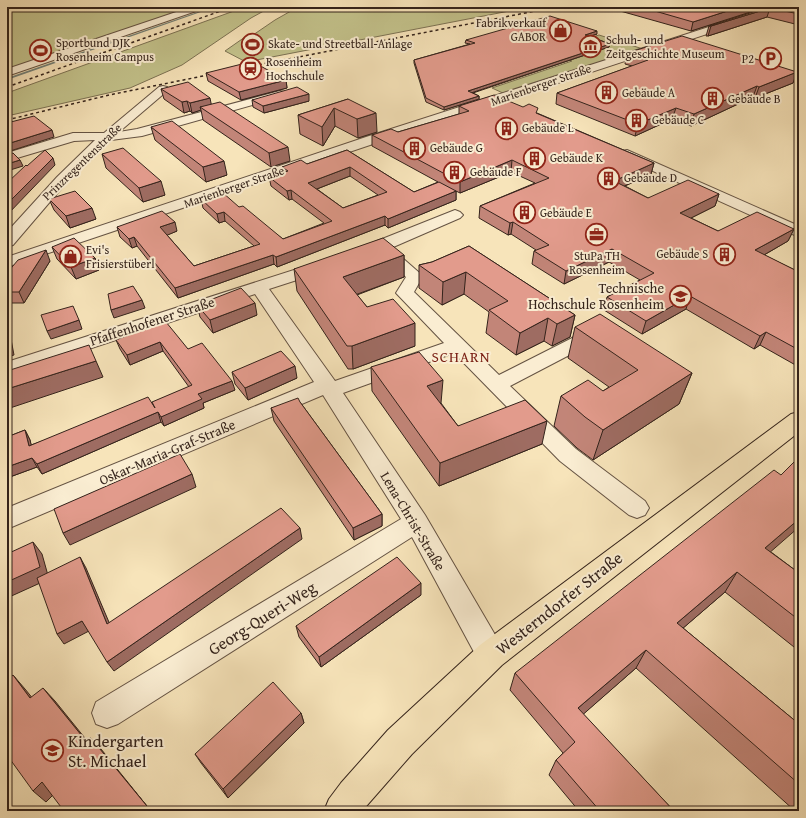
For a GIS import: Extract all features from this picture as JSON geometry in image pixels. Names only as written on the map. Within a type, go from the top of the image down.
[{"type":"main road","name":"Westerndorfer Straße","points":[[341,811],[353,795],[400,742],[491,655],[799,420]]},
{"type":"street","points":[[7,73],[199,7]]},
{"type":"street","name":"Marienberger Straße","points":[[7,262],[53,248],[371,140],[509,101],[780,7]]},
{"type":"street","name":"Prinzregentenstraße","points":[[7,242],[41,202],[107,136],[163,89]]},
{"type":"street","points":[[7,157],[74,137],[121,136],[138,133],[292,91]]},
{"type":"street","points":[[617,149],[799,232]]},
{"type":"street","name":"Pfaffenhofener Straße","points":[[7,369],[342,259],[379,246],[455,215]]},
{"type":"street","points":[[379,246],[423,276],[405,293],[497,384],[561,460],[637,508]]},
{"type":"street","name":"Lena-Christ-Straße","points":[[259,286],[329,388],[416,522],[491,655]]},
{"type":"street","points":[[497,384],[593,334]]},
{"type":"street","points":[[329,388],[457,345]]},
{"type":"street","name":"Oskar-Maria-Graf-Straße","points":[[7,519],[329,388]]},
{"type":"street","name":"Georg-Queri-Weg","points":[[107,713],[416,522]]},
{"type":"shaded area","name":"Sportbund DJK Rosenheim Campus","points":[[7,7],[199,7],[7,73]]},
{"type":"shaded area","points":[[245,7],[271,7],[251,18],[182,65],[130,88],[7,116],[7,93]]},
{"type":"shaded area","points":[[298,7],[530,7],[246,62],[225,51],[245,37],[253,35]]},
{"type":"shaded area","points":[[599,35],[643,49],[505,94],[492,88],[572,61],[546,51]]},
{"type":"building","points":[[641,7],[740,7],[693,22]]},
{"type":"building","points":[[769,7],[799,7],[799,14],[770,8],[709,26]]},
{"type":"building","points":[[550,16],[597,31],[585,35],[610,44],[468,91],[479,96],[444,107],[426,98],[414,60],[475,43],[466,40]]},
{"type":"building","points":[[682,36],[797,72],[759,87],[757,86],[694,114],[676,108],[638,124],[557,93],[648,60],[627,53]]},
{"type":"building","points":[[246,63],[248,65],[255,63],[286,80],[239,92],[206,73]]},
{"type":"building","points":[[188,82],[210,98],[190,103],[187,101],[182,102],[161,89]]},
{"type":"building","points":[[297,87],[309,94],[263,106],[252,100]]},
{"type":"building","points":[[494,95],[523,107],[529,104],[538,108],[536,113],[654,163],[614,181],[648,198],[688,180],[719,194],[680,213],[718,231],[757,212],[794,229],[755,250],[799,272],[799,306],[796,308],[799,310],[799,350],[766,332],[760,336],[690,296],[646,321],[607,297],[654,273],[612,249],[566,271],[534,251],[549,245],[513,222],[510,223],[480,206],[549,178],[512,160],[460,182],[372,135],[391,129],[398,132],[469,111],[459,106]]},
{"type":"building","points":[[348,99],[376,113],[357,119],[334,108],[322,127],[298,115]]},
{"type":"building","points":[[220,102],[288,147],[269,153],[200,107]]},
{"type":"building","points":[[34,116],[52,130],[7,144],[7,123]]},
{"type":"building","points":[[172,121],[224,161],[203,167],[151,127]]},
{"type":"building","points":[[123,148],[161,181],[139,188],[102,154]]},
{"type":"building","points":[[45,150],[53,158],[7,204],[7,183]]},
{"type":"building","points":[[347,150],[414,192],[439,182],[456,191],[388,219],[385,216],[276,257],[273,255],[175,288],[134,237],[129,239],[117,227],[162,211],[175,222],[160,227],[194,266],[260,244],[224,212],[217,214],[201,199],[222,192],[239,207],[243,206],[283,239],[332,221],[291,190],[287,191],[269,177],[288,171],[282,167],[301,160],[307,164]],"holes":[[[350,167],[387,192],[343,208],[308,183]]]},
{"type":"building","points":[[13,153],[20,160],[7,164],[7,155]]},
{"type":"building","points":[[75,191],[92,208],[66,216],[49,199]]},
{"type":"building","points":[[74,238],[95,258],[71,267],[52,247]]},
{"type":"building","points":[[383,238],[404,255],[343,277],[367,307],[393,299],[415,323],[352,346],[347,346],[294,269]]},
{"type":"building","points":[[469,246],[575,315],[557,324],[548,318],[520,333],[489,310],[508,301],[466,272],[443,282],[419,265],[432,262]]},
{"type":"building","points":[[46,250],[19,292],[7,292],[7,273],[18,260]]},
{"type":"building","points":[[133,286],[142,300],[111,310],[108,294]]},
{"type":"building","points":[[241,288],[255,303],[210,320],[197,305]]},
{"type":"building","points":[[73,306],[79,320],[47,331],[41,315]]},
{"type":"building","points":[[600,314],[692,373],[603,430],[585,417],[561,396],[588,380],[603,391],[638,370],[575,327]]},
{"type":"building","points":[[161,322],[166,322],[188,349],[202,343],[232,381],[198,394],[202,399],[161,417],[158,412],[37,464],[32,458],[7,467],[7,437],[25,430],[29,446],[148,397],[155,408],[152,402],[192,385],[160,342],[127,355],[116,340]]},
{"type":"building","points":[[7,335],[9,346],[7,347]]},
{"type":"building","points":[[89,345],[96,361],[7,389],[7,371]]},
{"type":"building","points":[[281,351],[295,366],[245,388],[232,372]]},
{"type":"building","points":[[419,352],[443,380],[427,386],[458,426],[525,400],[547,421],[440,463],[371,367]]},
{"type":"building","points":[[298,398],[382,514],[353,528],[271,408]]},
{"type":"building","points":[[180,454],[192,474],[63,533],[54,509]]},
{"type":"building","points":[[798,458],[799,519],[765,548],[799,573],[799,620],[737,572],[677,623],[799,724],[799,784],[646,650],[578,708],[674,811],[600,811],[556,760],[575,742],[515,673],[774,470],[781,475]]},
{"type":"building","points":[[281,508],[300,528],[107,662],[82,621],[57,634],[37,578],[80,557],[107,624]]},
{"type":"building","points":[[33,542],[40,567],[7,582],[7,554]]},
{"type":"building","points":[[397,557],[421,583],[319,657],[296,626]]},
{"type":"building","name":"Kindergarten St. Michael","points":[[13,675],[30,698],[43,688],[86,741],[90,737],[151,811],[64,811],[42,782],[33,791],[7,755],[7,680]]},
{"type":"building","points":[[273,682],[301,713],[223,789],[195,754]]},
{"type":"waterway","points":[[7,79],[214,7]]},
{"type":"railway","points":[[7,87],[232,7]]},
{"type":"railway","points":[[247,67],[556,7]]},
{"type":"railway","points":[[7,120],[109,95],[218,73]]},
{"type":"place","name":"Fabrikverkauf GABOR","points":[[561,30]]},
{"type":"place","name":"Skate- und Streetball-Anlage","points":[[253,44]]},
{"type":"place","name":"Schuh- und Zeitgeschichte Museum","points":[[591,47]]},
{"type":"place","name":"Sportbund DJK Rosenheim Campus","points":[[40,50]]},
{"type":"place","name":"P2","points":[[770,59]]},
{"type":"place","name":"Rosenheim Hochschule","points":[[250,69]]},
{"type":"place","name":"Gebäude A","points":[[606,93]]},
{"type":"place","name":"Gebäude B","points":[[712,99]]},
{"type":"place","name":"Gebäude C","points":[[637,120]]},
{"type":"place","name":"Gebäude L","points":[[507,128]]},
{"type":"place","name":"Gebäude G","points":[[414,148]]},
{"type":"place","name":"Gebäude K","points":[[535,158]]},
{"type":"place","name":"Gebäude F","points":[[455,172]]},
{"type":"place","name":"Gebäude D","points":[[609,178]]},
{"type":"place","name":"Gebäude E","points":[[525,213]]},
{"type":"place","name":"StuPa TH Rosenheim","points":[[597,235]]},
{"type":"place","name":"Gebäude S","points":[[724,254]]},
{"type":"place","name":"Evi's Frisierstüberl","points":[[71,257]]},
{"type":"place","name":"Technische Hochschule Rosenheim","points":[[680,296]]},
{"type":"place","name":"Kindergarten St. Michael","points":[[53,751]]},
{"type":"district","name":"SCHARN","points":[[461,357]]}]
